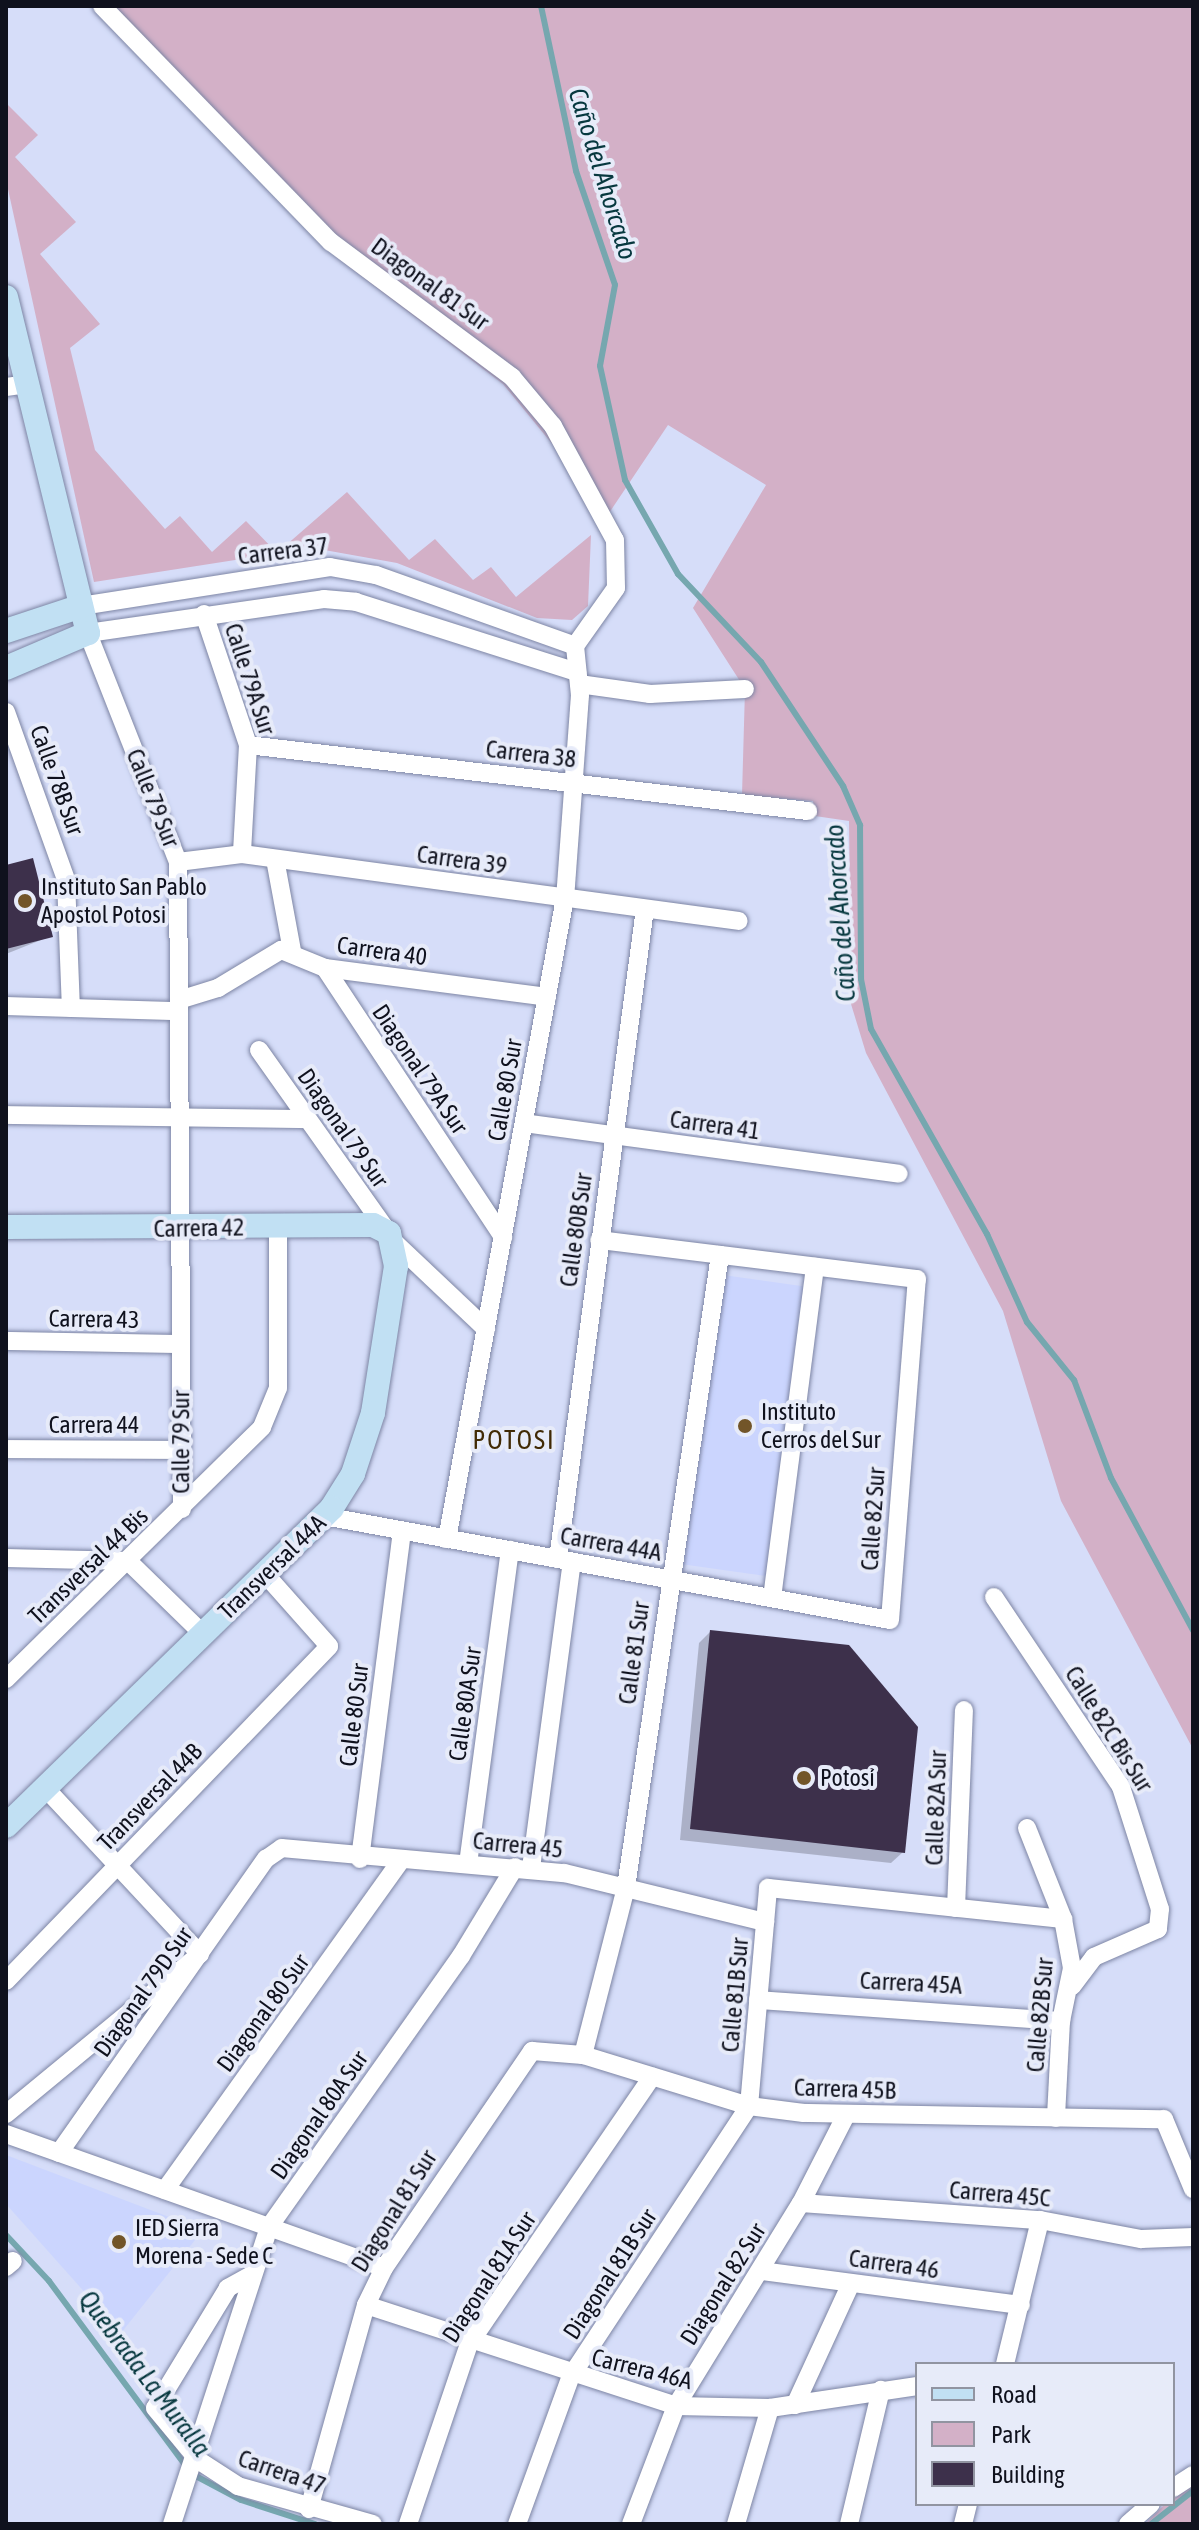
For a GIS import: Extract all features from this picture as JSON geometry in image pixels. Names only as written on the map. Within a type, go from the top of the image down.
[{"type":"street","name":"Diagonal 81 Sur","points":[[102,6],[331,242],[487,354],[553,426],[615,540],[619,566],[616,588],[575,646]]},
{"type":"street","name":"Calle 79 Sur","points":[[6,297],[17,385],[88,633],[178,862],[182,1509]]},
{"type":"street","name":"Carrera 37","points":[[81,606],[330,567],[376,575],[575,646]]},
{"type":"street","name":"Carrera 37","points":[[88,633],[291,601],[356,602],[578,678],[650,694],[745,689]]},
{"type":"street","points":[[6,631],[81,606]]},
{"type":"street","name":"Calle 79A Sur","points":[[204,614],[248,745],[242,854]]},
{"type":"street","points":[[6,668],[88,633]]},
{"type":"street","name":"Calle 80 Sur","points":[[447,1539],[565,898],[574,783],[578,678],[575,646]]},
{"type":"street","name":"Calle 78B Sur","points":[[6,712],[66,880],[71,1008]]},
{"type":"street","name":"Carrera 38","points":[[248,745],[808,811]]},
{"type":"street","name":"Carrera 39","points":[[178,862],[242,854],[739,921]]},
{"type":"street","points":[[6,1006],[179,1005],[218,988],[270,952],[292,951],[275,859]]},
{"type":"street","name":"Calle 80B Sur","points":[[523,1868],[565,1560],[599,1240],[645,909]]},
{"type":"street","name":"Carrera 40","points":[[292,951],[325,968],[547,997]]},
{"type":"street","name":"Diagonal 79A Sur","points":[[325,968],[503,1237]]},
{"type":"street","name":"Diagonal 79 Sur","points":[[259,1050],[391,1237],[486,1329]]},
{"type":"street","points":[[6,1115],[307,1119]]},
{"type":"street","name":"Carrera 41","points":[[524,1123],[899,1174]]},
{"type":"street","name":"Carrera 42","points":[[6,1227],[180,1229],[360,1224],[391,1237]]},
{"type":"street","name":"Transversal 44 Bis","points":[[6,1679],[14,1664],[128,1561],[262,1427],[275,1397],[278,1226]]},
{"type":"street","name":"Transversal 44A","points":[[6,1826],[324,1516],[353,1474],[373,1413],[396,1279],[391,1237]]},
{"type":"street","points":[[599,1240],[815,1267],[772,1598]]},
{"type":"street","name":"Calle 81 Sur","points":[[583,2055],[626,1887],[668,1579],[720,1255]]},
{"type":"street","name":"Calle 82 Sur","points":[[815,1267],[917,1279],[890,1620]]},
{"type":"street","name":"Carrera 43","points":[[6,1341],[181,1344]]},
{"type":"street","name":"Carrera 44","points":[[6,1449],[181,1450]]},
{"type":"street","name":"Carrera 44A","points":[[324,1516],[890,1620]]},
{"type":"street","name":"Calle 80 Sur","points":[[360,1859],[402,1531]]},
{"type":"street","name":"Calle 80A Sur","points":[[468,1864],[510,1550]]},
{"type":"street","points":[[6,1558],[128,1561],[203,1634]]},
{"type":"street","name":"Transversal 44B","points":[[6,1981],[329,1646],[265,1574]]},
{"type":"street","name":"Calle 82C Bis Sur","points":[[994,1597],[1139,1825],[1160,1909],[1158,1929],[1144,1940],[1094,1957],[1072,1986]]},
{"type":"street","name":"Calle 82A Sur","points":[[956,1908],[964,1710]]},
{"type":"street","points":[[6,2114],[200,1954],[45,1788]]},
{"type":"street","name":"Calle 82B Sur","points":[[1027,1828],[1063,1919],[1072,1986],[1061,2021],[1056,2118]]},
{"type":"street","name":"Carrera 45","points":[[266,1859],[293,1847],[399,1863],[523,1868],[626,1887],[765,1922]]},
{"type":"street","name":"Diagonal 79D Sur","points":[[59,2153],[266,1859]]},
{"type":"street","name":"Diagonal 80 Sur","points":[[165,2190],[399,1863]]},
{"type":"street","name":"Diagonal 80A Sur","points":[[172,2524],[269,2227],[523,1868]]},
{"type":"street","name":"Calle 81B Sur","points":[[749,2106],[768,1888],[956,1908]]},
{"type":"street","points":[[956,1908],[1063,1919]]},
{"type":"street","name":"Carrera 45A","points":[[758,2000],[1061,2021]]},
{"type":"street","name":"Diagonal 81 Sur","points":[[309,2509],[366,2305],[384,2268],[532,2051]]},
{"type":"street","name":"Carrera 45B","points":[[532,2051],[583,2055],[749,2106],[845,2117],[1164,2119],[1193,2189]]},
{"type":"street","name":"Diagonal 81A Sur","points":[[408,2524],[469,2344],[652,2077]]},
{"type":"street","name":"Diagonal 81B Sur","points":[[517,2524],[571,2376],[749,2106]]},
{"type":"street","name":"Diagonal 82 Sur","points":[[631,2524],[676,2406],[762,2271],[845,2117]]},
{"type":"street","points":[[6,2134],[384,2268]]},
{"type":"street","name":"Carrera 45C","points":[[801,2203],[1040,2220],[1141,2239],[1193,2237]]},
{"type":"street","points":[[1006,2362],[1040,2220]]},
{"type":"street","name":"Carrera 46","points":[[762,2271],[1021,2305]]},
{"type":"street","name":"Carrera 47","points":[[253,2274],[228,2288],[155,2408],[192,2469],[309,2509],[373,2524]]},
{"type":"street","points":[[795,2405],[851,2283]]},
{"type":"street","name":"Carrera 46A","points":[[366,2305],[469,2344],[676,2406],[770,2408],[915,2386]]},
{"type":"street","points":[[849,2524],[881,2390]]},
{"type":"street","points":[[736,2524],[770,2408]]},
{"type":"street","points":[[1175,2487],[1193,2475]]},
{"type":"street","points":[[1128,2524],[1149,2506]]},
{"type":"shaded area","name":"Instituto Cerros del Sur","points":[[723,1275],[810,1287],[770,1576],[682,1564]]},
{"type":"shaded area","name":"IED Sierra Morena - Sede C","points":[[6,2155],[203,2230],[121,2333],[6,2204]]},
{"type":"green space","points":[[91,6],[1193,6],[1193,1749],[1061,1501],[1003,1311],[866,1053],[851,1004],[849,821],[815,816],[813,801],[742,795],[745,689],[693,608],[766,485],[668,425],[599,528],[553,445],[503,384],[336,257]]},
{"type":"green space","points":[[6,103],[38,135],[15,157],[76,222],[40,254],[100,324],[70,348],[95,450],[165,529],[180,516],[212,552],[246,521],[277,553],[347,492],[409,560],[435,539],[473,580],[491,567],[516,597],[591,535],[588,606],[572,620],[537,618],[397,563],[313,548],[94,582],[6,180]]},
{"type":"green space","points":[[1193,2486],[1193,2524],[1145,2524],[1163,2506],[1175,2506],[1175,2498]]},
{"type":"building","name":"Instituto San Pablo Apostol Potosi","points":[[33,858],[53,937],[6,949],[6,865]]},
{"type":"building","name":"Potosí","points":[[710,1630],[849,1645],[918,1727],[905,1853],[690,1829]]},
{"type":"waterway","name":"Caño del Ahorcado","points":[[541,6],[576,171],[615,285],[600,366],[625,480],[678,574],[761,662],[843,786],[860,825],[861,979],[871,1029],[987,1234],[1027,1322],[1074,1380],[1111,1478],[1193,1630]]},
{"type":"waterway","name":"Quebrada La Muralla","points":[[6,2235],[49,2281],[192,2474],[241,2500],[315,2524]]},
{"type":"waterway","name":"Quebrada La Muralla","points":[[1175,2505],[1193,2491]]},
{"type":"waterway","name":"Quebrada La Muralla","points":[[1151,2524],[1174,2506]]},
{"type":"place","name":"Instituto San Pablo Apostol Potosi","points":[[25,901]]},
{"type":"place","name":"Instituto Cerros del Sur","points":[[745,1426]]},
{"type":"place","name":"Potosí","points":[[804,1778]]},
{"type":"place","name":"IED Sierra Morena - Sede C","points":[[119,2242]]},
{"type":"district","name":"POTOSI","points":[[514,1441]]}]
